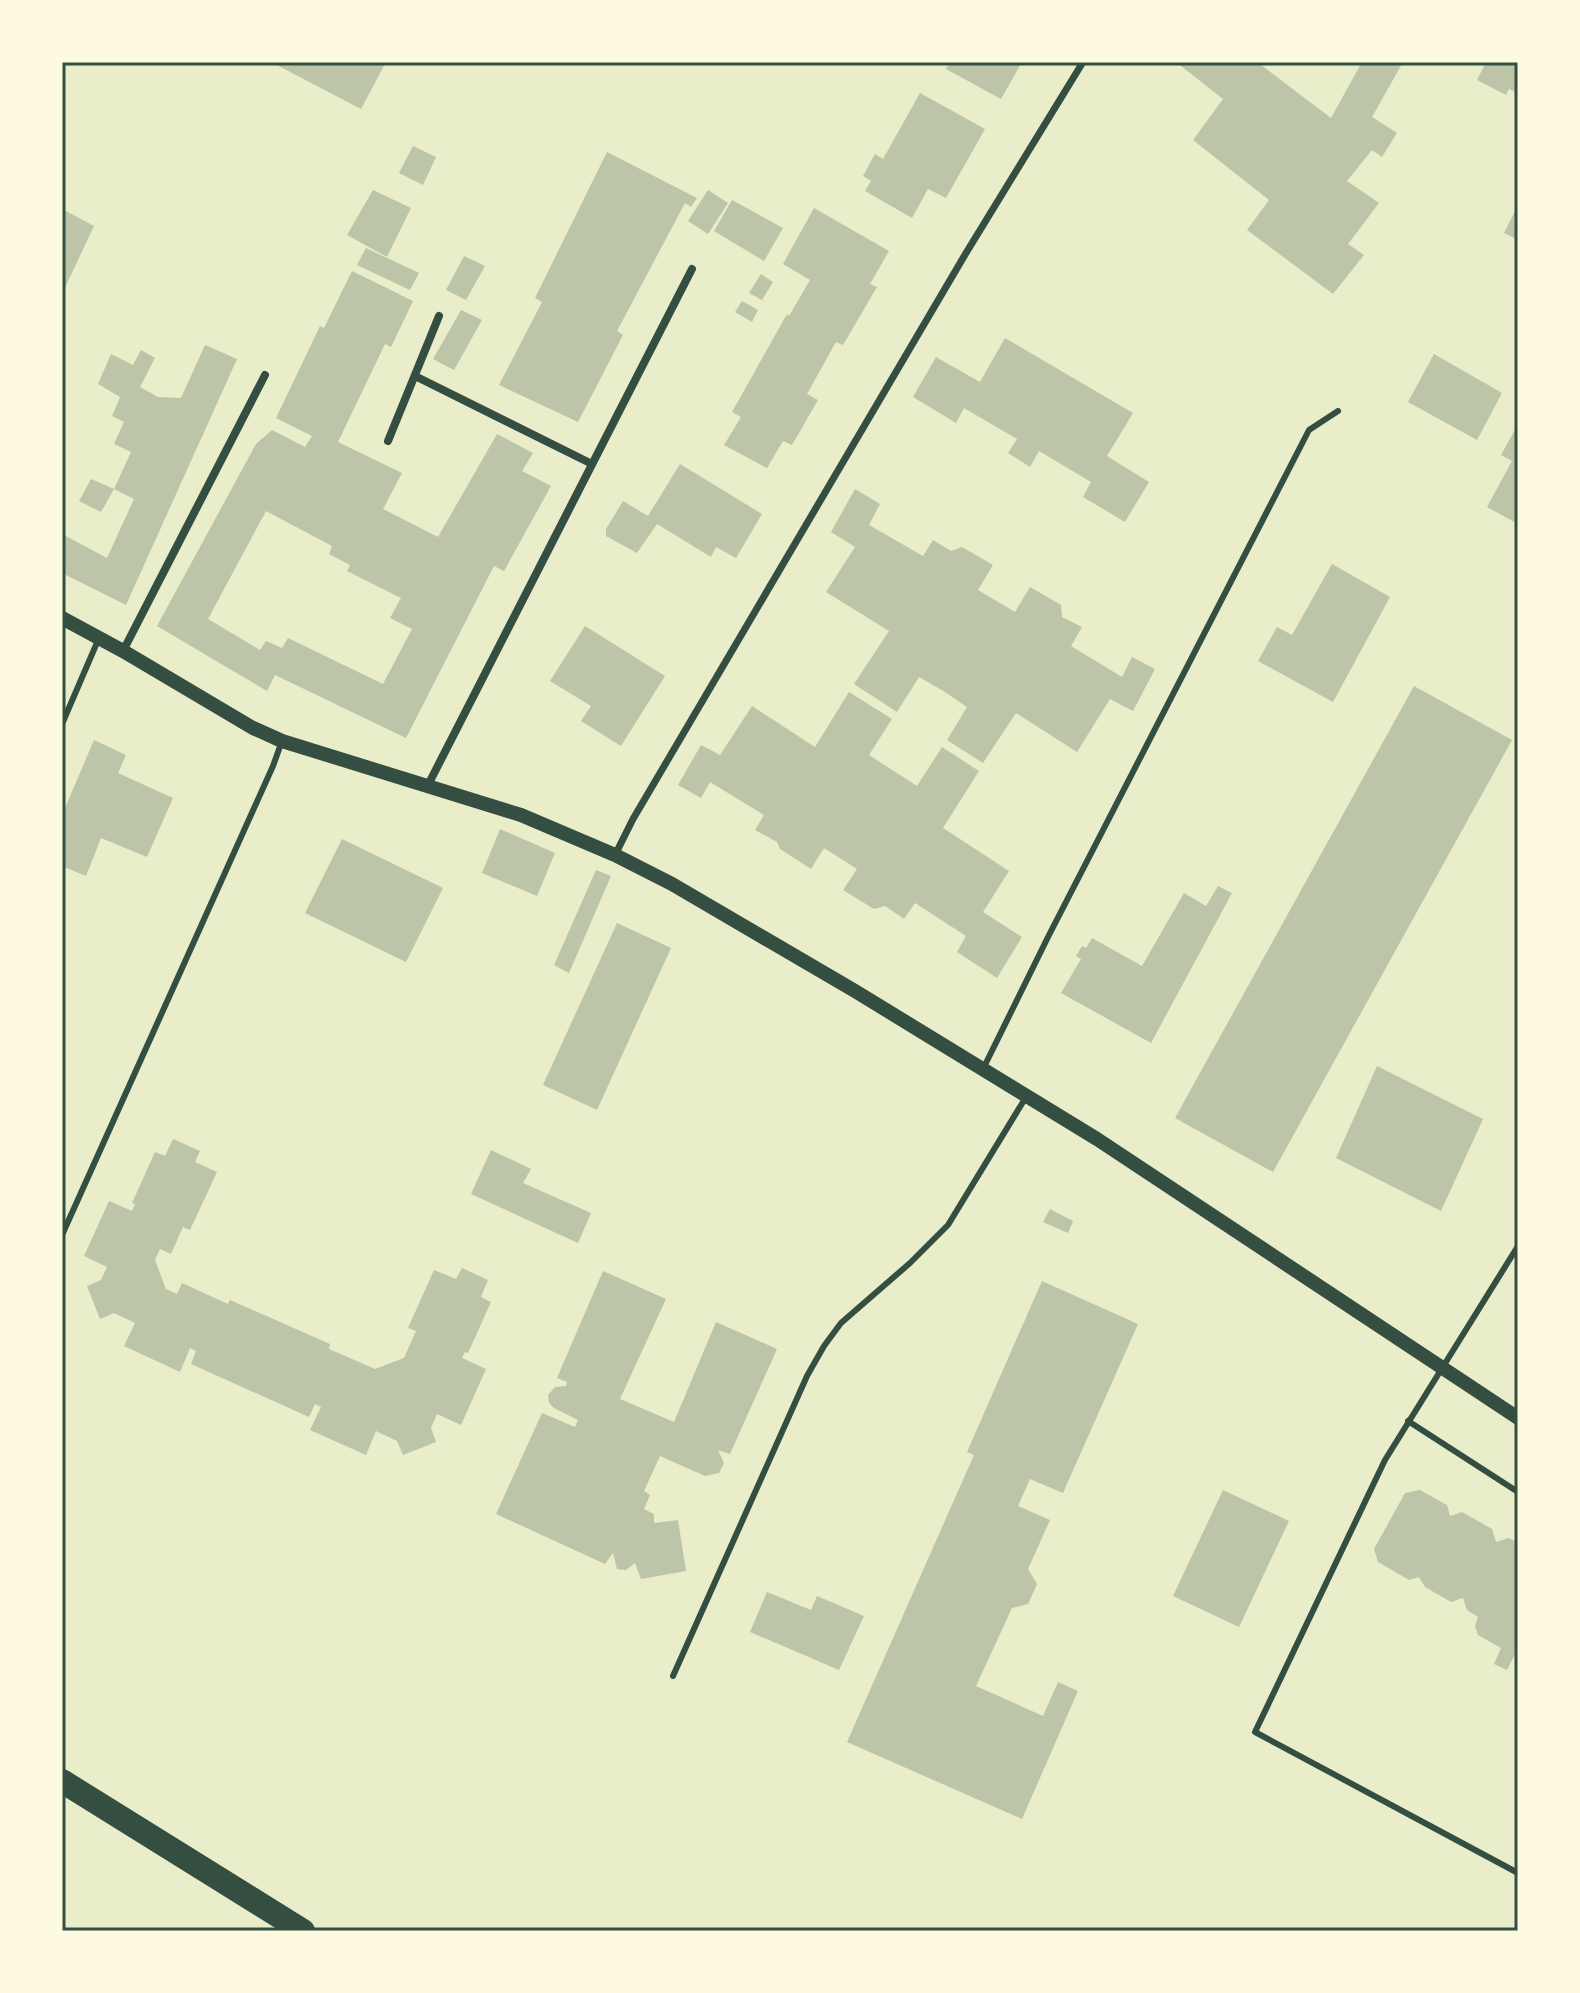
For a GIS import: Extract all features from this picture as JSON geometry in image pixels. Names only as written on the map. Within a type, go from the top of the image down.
[{"type":"highway","points":[[62,1781],[303,1931]]},
{"type":"street","points":[[615,855],[633,819],[910,348],[1083,62]]},
{"type":"street","points":[[427,787],[692,269]]},
{"type":"street","points":[[388,441],[439,316]]},
{"type":"street","points":[[123,651],[265,375]]},
{"type":"street","points":[[415,376],[592,464]]},
{"type":"street","points":[[62,618],[253,728],[282,741],[521,815],[615,855],[672,884],[855,991],[1026,1097],[1253,1241],[1518,1418]]},
{"type":"lane","points":[[982,1071],[1309,430],[1338,411]]},
{"type":"lane","points":[[62,724],[99,638]]},
{"type":"lane","points":[[62,1235],[282,741]]},
{"type":"lane","points":[[673,1676],[807,1376],[824,1346],[851,1314],[948,1225],[1026,1097]]},
{"type":"lane","points":[[1518,1246],[1408,1421],[1364,1499],[1255,1732],[1518,1873]]},
{"type":"lane","points":[[1408,1421],[1518,1492]]},
{"type":"building","points":[[271,62],[386,62],[361,109]]},
{"type":"building","points":[[950,62],[1022,62],[1001,99],[946,69]]},
{"type":"building","points":[[1176,62],[1257,62],[1331,118],[1362,62],[1403,62],[1372,117],[1397,133],[1382,157],[1372,150],[1347,181],[1379,203],[1348,244],[1364,255],[1333,294],[1247,230],[1269,200],[1193,140],[1223,99]]},
{"type":"building","points":[[1486,62],[1518,62],[1518,93],[1509,89],[1506,95],[1477,80]]},
{"type":"building","points":[[920,93],[985,129],[946,198],[928,189],[912,218],[865,191],[871,181],[863,176],[875,154],[883,159]]},
{"type":"building","points":[[413,146],[436,157],[423,185],[399,173]]},
{"type":"building","points":[[607,152],[697,198],[691,207],[685,203],[617,331],[623,335],[578,422],[499,385],[542,302],[535,298]]},
{"type":"building","points":[[373,190],[411,208],[387,257],[347,235]]},
{"type":"building","points":[[708,190],[728,203],[708,234],[688,221]]},
{"type":"building","points":[[732,200],[783,228],[764,261],[714,231]]},
{"type":"building","points":[[1518,205],[1518,240],[1504,233]]},
{"type":"building","points":[[814,208],[889,251],[870,284],[877,287],[843,345],[836,342],[807,394],[818,400],[792,445],[783,441],[767,468],[724,445],[741,417],[732,412],[787,314],[789,316],[810,280],[783,264]]},
{"type":"building","points":[[62,209],[94,226],[62,294]]},
{"type":"building","points":[[366,248],[419,273],[410,290],[357,265]]},
{"type":"building","points":[[464,256],[485,266],[466,300],[446,290]]},
{"type":"building","points":[[352,271],[413,301],[391,347],[385,344],[338,442],[402,473],[383,509],[438,537],[497,434],[533,453],[522,471],[551,486],[504,571],[494,566],[406,738],[275,675],[267,691],[157,626],[256,444],[272,430],[305,447],[312,436],[276,418],[320,326],[324,328]],"holes":[[[266,511],[332,546],[329,554],[350,565],[347,571],[401,598],[390,618],[412,629],[383,684],[288,638],[282,648],[266,641],[260,650],[208,619]]]},
{"type":"building","points":[[761,274],[773,282],[762,300],[749,293]]},
{"type":"building","points":[[742,301],[758,310],[752,322],[735,312]]},
{"type":"building","points":[[461,310],[482,320],[454,370],[433,359]]},
{"type":"building","points":[[1005,338],[1133,413],[1107,456],[1149,482],[1125,522],[1083,497],[1091,482],[1039,451],[1030,467],[1008,453],[1017,439],[964,408],[956,423],[913,397],[936,357],[980,382]]},
{"type":"building","points":[[205,345],[237,359],[126,605],[62,573],[62,534],[107,558],[134,499],[114,489],[131,452],[114,444],[124,422],[112,416],[120,397],[98,384],[111,354],[133,365],[141,350],[155,358],[140,387],[158,397],[181,398]]},
{"type":"building","points":[[1434,354],[1502,393],[1477,440],[1408,402]]},
{"type":"building","points":[[1518,424],[1518,524],[1487,507],[1512,461],[1501,455]]},
{"type":"building","points":[[680,464],[762,514],[736,558],[716,547],[711,557],[657,524],[637,553],[606,536],[606,529],[623,501],[648,516]]},
{"type":"building","points":[[91,479],[114,489],[101,512],[79,501]]},
{"type":"building","points":[[855,489],[880,504],[869,525],[923,556],[933,540],[951,551],[962,547],[993,565],[978,590],[1015,612],[1030,587],[1061,605],[1062,617],[1082,627],[1071,646],[1122,677],[1132,657],[1155,669],[1133,711],[1110,699],[1077,752],[1016,713],[983,763],[947,740],[967,707],[945,692],[919,677],[897,712],[854,684],[889,631],[826,592],[855,547],[831,532]]},
{"type":"building","points":[[1332,564],[1390,597],[1333,702],[1258,661],[1277,627],[1292,635]]},
{"type":"building","points":[[585,626],[665,676],[621,746],[581,721],[591,706],[550,681]]},
{"type":"building","points":[[1414,686],[1512,740],[1273,1172],[1175,1118]]},
{"type":"building","points":[[849,692],[892,719],[869,755],[917,786],[942,747],[979,771],[943,828],[1009,871],[983,912],[1022,937],[997,978],[957,952],[966,936],[915,903],[904,919],[885,906],[874,909],[843,890],[857,869],[824,848],[811,869],[780,849],[777,842],[755,830],[764,815],[710,782],[701,798],[678,785],[701,745],[720,755],[752,706],[815,747]]},
{"type":"building","points":[[94,740],[126,755],[118,773],[173,798],[147,857],[101,838],[86,876],[62,866],[62,815]]},
{"type":"building","points":[[500,829],[555,853],[537,896],[482,873]]},
{"type":"building","points":[[342,839],[443,888],[406,962],[305,913]]},
{"type":"building","points":[[596,870],[611,876],[569,973],[554,965]]},
{"type":"building","points":[[1218,886],[1232,893],[1151,1043],[1061,993],[1081,959],[1076,956],[1092,938],[1142,966],[1184,893],[1206,906]]},
{"type":"building","points":[[617,923],[671,948],[597,1110],[543,1085]]},
{"type":"building","points":[[1377,1066],[1483,1119],[1441,1211],[1336,1158]]},
{"type":"building","points":[[173,1139],[200,1151],[195,1162],[217,1172],[190,1230],[183,1227],[171,1254],[160,1249],[155,1260],[166,1289],[177,1294],[182,1283],[228,1304],[230,1300],[330,1344],[329,1349],[375,1369],[404,1358],[416,1331],[408,1328],[434,1270],[456,1279],[462,1268],[488,1280],[481,1297],[491,1302],[468,1353],[465,1352],[462,1358],[486,1369],[461,1425],[437,1414],[431,1428],[436,1442],[403,1455],[397,1441],[376,1431],[366,1455],[310,1430],[321,1407],[315,1404],[309,1417],[191,1364],[196,1351],[190,1348],[180,1372],[124,1346],[135,1323],[114,1313],[100,1319],[87,1286],[101,1280],[107,1267],[84,1256],[109,1201],[132,1211],[135,1204],[132,1203],[155,1152],[165,1156]]},
{"type":"building","points":[[491,1150],[531,1169],[523,1183],[591,1213],[578,1243],[471,1194]]},
{"type":"building","points":[[1050,1209],[1073,1221],[1068,1233],[1043,1222]]},
{"type":"building","points":[[603,1271],[666,1299],[620,1399],[674,1422],[716,1322],[777,1349],[730,1454],[718,1450],[724,1463],[719,1473],[705,1476],[660,1456],[644,1491],[650,1495],[644,1509],[654,1514],[654,1523],[678,1520],[686,1571],[641,1579],[635,1563],[626,1570],[617,1569],[613,1553],[605,1564],[496,1514],[542,1413],[575,1427],[578,1420],[554,1408],[549,1403],[548,1395],[555,1387],[566,1386],[567,1382],[557,1378]]},
{"type":"building","points":[[1042,1281],[1138,1324],[1063,1493],[1030,1479],[1018,1506],[1050,1520],[1028,1569],[1037,1584],[1028,1604],[1012,1608],[976,1686],[1043,1716],[1058,1682],[1078,1691],[1022,1819],[847,1742],[974,1455],[967,1452]]},
{"type":"building","points":[[1223,1490],[1289,1521],[1239,1627],[1173,1596]]},
{"type":"building","points":[[1420,1490],[1447,1505],[1450,1516],[1462,1512],[1492,1529],[1496,1542],[1509,1538],[1518,1543],[1518,1656],[1515,1654],[1507,1670],[1494,1664],[1501,1648],[1478,1635],[1475,1626],[1478,1617],[1467,1610],[1463,1598],[1451,1602],[1425,1587],[1419,1577],[1409,1580],[1378,1562],[1374,1549],[1405,1493]]},
{"type":"building","points":[[767,1592],[811,1610],[817,1596],[864,1616],[839,1670],[750,1632]]}]
